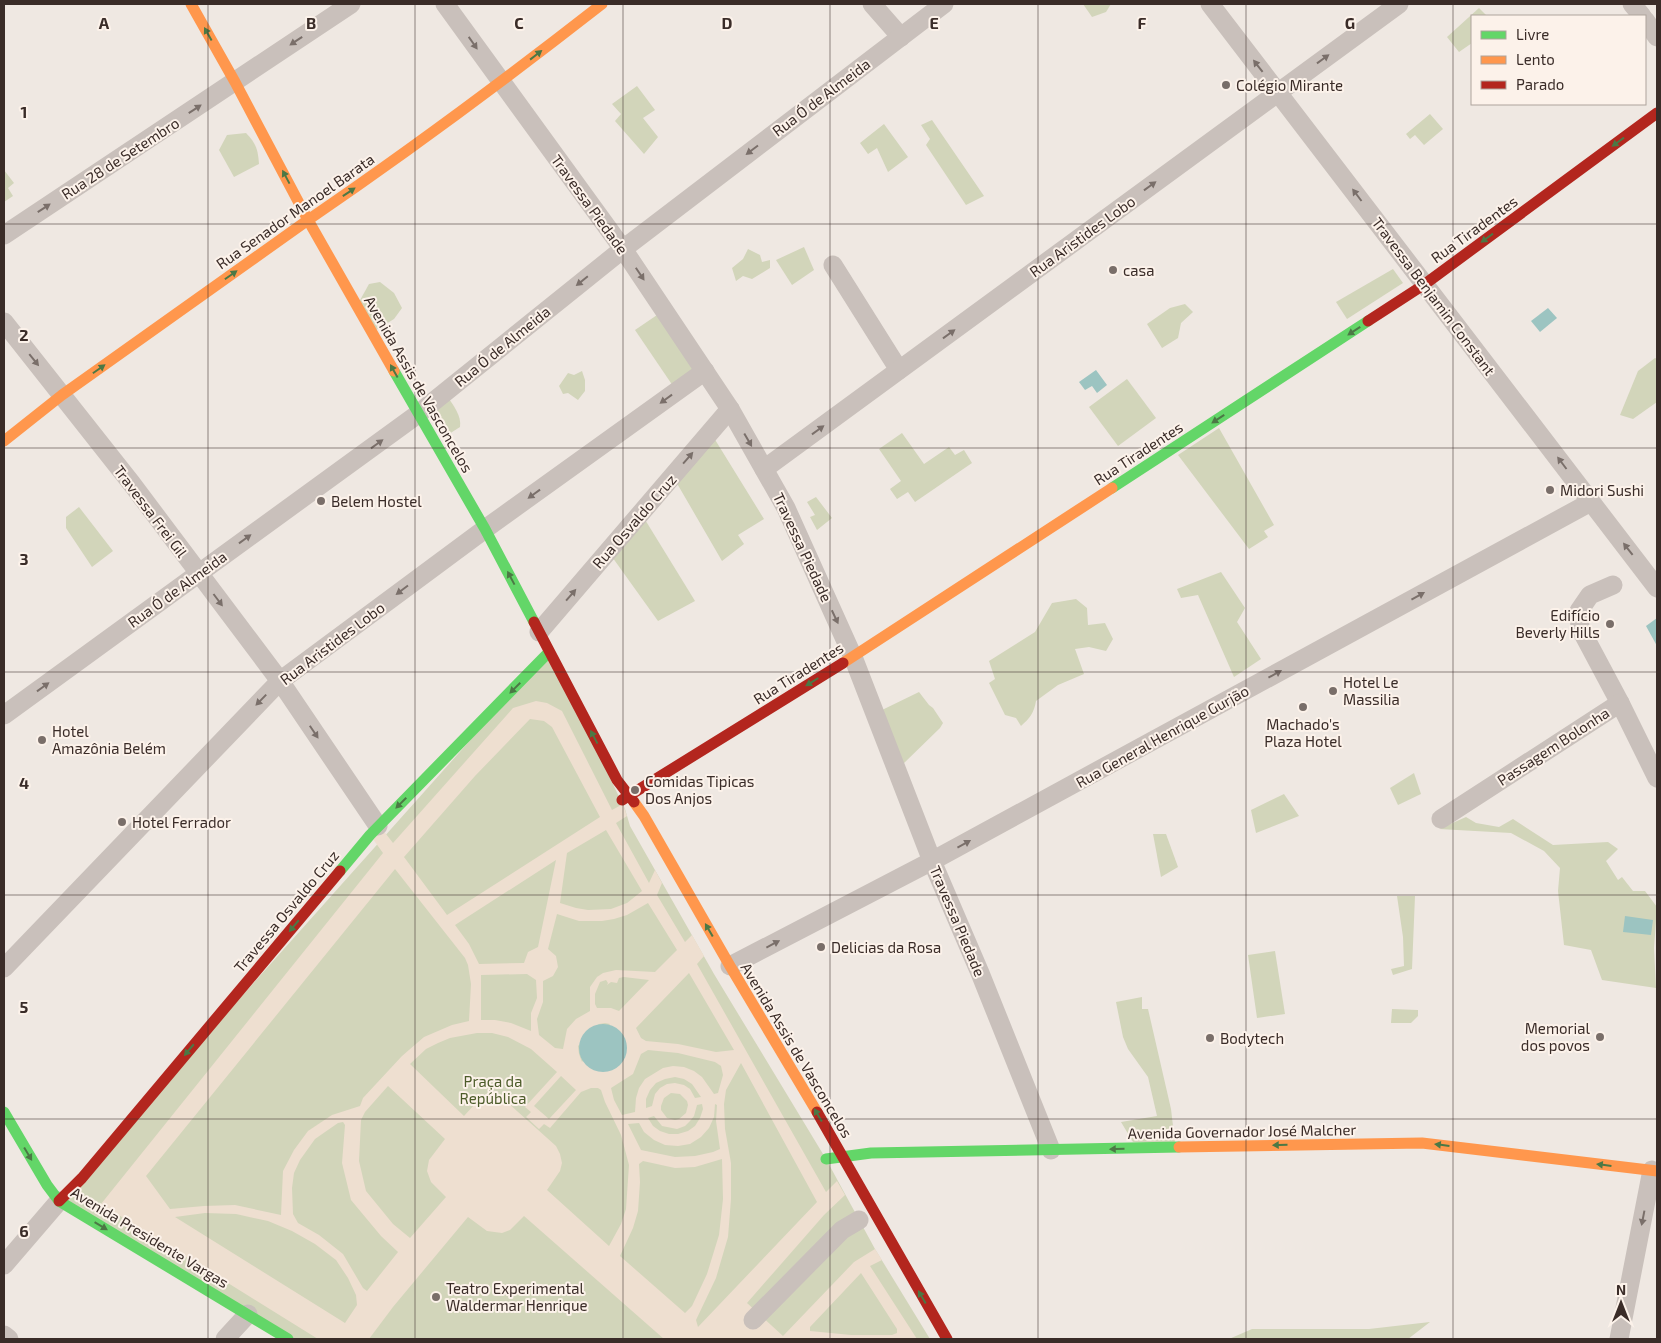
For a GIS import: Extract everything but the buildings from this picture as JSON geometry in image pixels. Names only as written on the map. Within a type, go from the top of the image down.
[{"type":"main road","name":"Avenida Assis de Vasconcelos","points":[[191,4],[235,82],[308,220],[485,529],[617,780],[625,802],[644,816],[730,966],[843,1156],[946,1339]]},
{"type":"main road","name":"Rua Senador Manoel Barata","points":[[4,440],[62,395],[502,82],[602,4]]},
{"type":"main road","name":"Rua Tiradentes","points":[[625,802],[853,657],[1425,284],[1657,113]]},
{"type":"main road","name":"Travessa Osvaldo Cruz","points":[[59,1201],[82,1178],[378,826],[549,652]]},
{"type":"main road","name":"Avenida Presidente Vargas","points":[[4,1112],[47,1185],[59,1201],[288,1339]]},
{"type":"main road","name":"Avenida Governador José Malcher","points":[[834,1173],[824,1155],[1422,1143],[1655,1171]]},
{"type":"street","name":"Rua 28 de Setembro","points":[[4,235],[351,4]]},
{"type":"street","name":"Travessa Piedade","points":[[445,4],[623,249],[730,409],[786,508],[853,657],[932,861],[980,973],[1051,1150]]},
{"type":"street","points":[[872,4],[901,37]]},
{"type":"street","name":"Rua Ó de Almeida","points":[[4,715],[418,414],[623,249],[944,4]]},
{"type":"street","name":"Travessa Benjamin Constant","points":[[1210,4],[1657,588]]},
{"type":"street","name":"Rua Aristides Lobo","points":[[764,470],[1399,4]]},
{"type":"street","points":[[1632,4],[1641,15]]},
{"type":"street","points":[[1646,21],[1657,37]]},
{"type":"street","points":[[833,265],[900,370]]},
{"type":"street","name":"Travessa Frei Gil","points":[[4,322],[132,484],[280,681],[378,826]]},
{"type":"street","name":"Rua Aristides Lobo","points":[[4,968],[280,681],[485,529],[705,371]]},
{"type":"street","name":"Rua Osvaldo Cruz","points":[[539,632],[730,409]]},
{"type":"street","name":"Rua General Henrique Gurjão","points":[[730,966],[932,861],[1591,502]]},
{"type":"street","points":[[1613,585],[1590,595],[1579,611],[1580,628],[1620,703]]},
{"type":"street","name":"Passagem Bolonha","points":[[1441,819],[1620,703],[1657,778]]},
{"type":"street","points":[[1619,1339],[1655,1171]]},
{"type":"street","points":[[4,1265],[59,1201]]},
{"type":"street","points":[[753,1320],[842,1230],[858,1219]]},
{"type":"street","points":[[225,1339],[248,1314]]},
{"type":"street","points":[[4,1335],[9,1339]]},
{"type":"green space","points":[[1083,4],[1111,4],[1106,12],[1092,17]]},
{"type":"green space","points":[[1479,8],[1486,15],[1471,15]]},
{"type":"green space","points":[[1471,15],[1471,44],[1459,52],[1447,37]]},
{"type":"green space","points":[[637,86],[655,110],[643,118],[658,137],[644,154],[615,121],[621,114],[612,104]]},
{"type":"green space","points":[[1430,114],[1443,129],[1424,145],[1415,135],[1410,139],[1406,134]]},
{"type":"green space","points":[[932,120],[984,196],[966,205],[926,145],[930,139],[921,125]]},
{"type":"green space","points":[[884,124],[908,157],[888,172],[877,148],[868,154],[860,143]]},
{"type":"green space","points":[[246,133],[256,147],[259,164],[234,177],[219,150],[227,135]]},
{"type":"green space","points":[[4,170],[14,183],[8,188],[13,196],[4,202]]},
{"type":"green space","points":[[804,247],[814,270],[792,285],[776,260]]},
{"type":"green space","points":[[748,249],[760,255],[762,262],[770,260],[770,268],[752,279],[743,276],[736,281],[732,268],[743,259]]},
{"type":"green space","points":[[1393,269],[1403,283],[1347,319],[1336,302]]},
{"type":"green space","points":[[380,282],[394,293],[402,308],[394,319],[376,330],[359,302],[369,284]]},
{"type":"green space","points":[[1185,304],[1193,312],[1181,323],[1178,338],[1162,348],[1147,324],[1170,308]]},
{"type":"green space","points":[[660,313],[698,369],[673,386],[635,330]]},
{"type":"green space","points":[[1655,358],[1657,359],[1657,402],[1633,419],[1620,415],[1638,371]]},
{"type":"green space","points":[[582,371],[585,380],[585,391],[578,400],[568,393],[563,394],[559,386],[568,373],[574,375]]},
{"type":"green space","points":[[1127,379],[1156,418],[1118,446],[1089,407]]},
{"type":"green space","points":[[447,396],[460,419],[460,427],[449,434],[434,404]]},
{"type":"green space","points":[[1219,428],[1274,525],[1264,531],[1268,537],[1249,549],[1178,455]]},
{"type":"green space","points":[[902,433],[924,464],[949,447],[955,455],[964,450],[972,463],[915,502],[908,492],[897,499],[890,489],[901,481],[879,449]]},
{"type":"green space","points":[[714,438],[764,519],[738,535],[744,544],[722,561],[675,480]]},
{"type":"green space","points":[[816,497],[832,518],[817,530],[810,517],[815,515],[807,502]]},
{"type":"green space","points":[[79,507],[113,551],[92,567],[66,528],[66,517]]},
{"type":"green space","points":[[644,518],[695,601],[658,621],[610,554]]},
{"type":"green space","points":[[1221,572],[1245,608],[1237,622],[1261,659],[1234,677],[1198,595],[1181,598],[1177,589]]},
{"type":"green space","points":[[1076,599],[1087,608],[1088,625],[1105,623],[1113,639],[1106,651],[1089,647],[1075,649],[1084,674],[1058,685],[1036,701],[1031,715],[1021,726],[1016,718],[1005,715],[989,683],[995,679],[989,661],[1035,632],[1052,603]]},
{"type":"green space","name":"Praça da República","points":[[549,652],[625,809],[630,826],[714,974],[826,1159],[875,1249],[930,1339],[288,1339],[59,1201]]},
{"type":"green space","points":[[919,692],[943,723],[902,765],[882,710]]},
{"type":"green space","points":[[1414,773],[1421,794],[1398,805],[1390,788]]},
{"type":"green space","points":[[1284,794],[1299,816],[1256,833],[1251,810]]},
{"type":"green space","points":[[1466,817],[1476,823],[1499,827],[1513,819],[1553,845],[1608,842],[1618,849],[1606,861],[1618,880],[1622,877],[1633,891],[1645,891],[1657,907],[1654,948],[1656,988],[1602,980],[1591,950],[1564,945],[1558,891],[1560,868],[1544,851],[1511,833],[1439,829]]},
{"type":"green space","points":[[1153,834],[1166,834],[1178,867],[1161,877]]},
{"type":"green space","points":[[1397,896],[1415,896],[1412,969],[1393,975],[1391,969],[1404,966],[1403,937]]},
{"type":"green space","points":[[1275,951],[1285,1014],[1257,1018],[1248,955]]},
{"type":"green space","points":[[1142,997],[1142,1009],[1148,1009],[1171,1109],[1175,1143],[1133,1142],[1121,1122],[1157,1116],[1148,1077],[1128,1049],[1123,1037],[1116,1002]]},
{"type":"green space","points":[[1392,1009],[1418,1010],[1418,1016],[1411,1023],[1391,1023]]},
{"type":"green space","points":[[1430,1322],[1408,1339],[1229,1339],[1252,1329],[1369,1329]]},
{"type":"shaded area","points":[[536,701],[547,703],[562,711],[612,810],[623,804],[627,816],[616,823],[649,883],[655,870],[662,883],[657,895],[685,942],[692,935],[704,956],[697,964],[826,1192],[837,1181],[845,1195],[824,1215],[747,1303],[783,1336],[854,1262],[875,1249],[882,1260],[870,1266],[917,1339],[664,1339],[524,1216],[510,1230],[502,1233],[487,1231],[468,1217],[393,1307],[369,1339],[318,1339],[101,1204],[383,853],[370,835],[379,825],[393,843],[513,708]],"holes":[[[530,719],[544,721],[552,727],[600,817],[447,915],[404,857],[475,776]],[[606,830],[642,891],[627,903],[611,909],[588,910],[560,903],[567,853]],[[556,860],[538,947],[528,952],[524,963],[479,964],[469,944],[455,925]],[[395,869],[465,958],[471,984],[469,1021],[452,1025],[424,1037],[402,1056],[363,1098],[360,1106],[332,1115],[308,1131],[294,1150],[283,1171],[281,1215],[235,1205],[170,1209],[146,1176]],[[648,903],[677,950],[655,972],[616,970],[603,973],[597,977],[590,987],[590,1011],[576,1019],[567,1029],[563,1049],[555,1048],[539,1035],[537,1019],[543,1002],[543,981],[553,976],[558,967],[556,956],[548,949],[557,914],[579,921],[602,921],[627,915]],[[689,973],[734,1050],[716,1052],[678,1044],[646,1041],[641,1038],[636,1028]],[[527,974],[536,980],[537,998],[531,1013],[531,1031],[511,1023],[481,1020],[481,975]],[[624,977],[649,980],[619,1011],[611,1008],[597,1008],[595,994],[600,982],[606,980],[607,985],[611,982],[617,983],[619,978]],[[599,1024],[610,1024],[582,1062],[578,1046]],[[477,1033],[492,1033],[508,1037],[531,1049],[557,1072],[525,1107],[531,1112],[526,1117],[539,1129],[544,1124],[550,1128],[581,1092],[591,1088],[601,1090],[621,1135],[629,1165],[626,1209],[621,1224],[609,1246],[547,1190],[560,1171],[562,1163],[556,1146],[507,1102],[500,1099],[487,1099],[475,1104],[464,1116],[410,1064],[426,1049],[450,1038]],[[648,1050],[678,1053],[715,1062],[721,1066],[723,1075],[718,1093],[714,1094],[702,1077],[694,1071],[684,1067],[673,1066],[663,1068],[645,1079],[639,1088],[635,1112],[622,1115],[614,1100],[611,1088],[633,1074],[641,1054]],[[741,1063],[817,1202],[698,1327],[696,1320],[716,1278],[728,1237],[731,1163],[725,1129],[724,1104],[726,1090]],[[561,1076],[576,1090],[549,1119],[534,1106]],[[675,1077],[684,1079],[692,1084],[701,1097],[695,1098],[690,1089],[675,1083],[667,1084],[660,1088],[655,1094],[652,1106],[646,1108],[646,1099],[656,1083]],[[388,1086],[445,1139],[429,1160],[427,1171],[431,1182],[446,1197],[410,1238],[393,1224],[366,1191],[359,1161],[361,1120],[365,1112]],[[671,1093],[680,1094],[687,1101],[686,1113],[679,1119],[667,1118],[661,1110],[664,1098]],[[702,1104],[703,1109],[695,1126],[688,1131],[678,1134],[660,1131],[653,1126],[648,1118],[654,1116],[662,1126],[677,1129],[685,1126],[694,1116],[697,1105]],[[715,1104],[717,1105],[716,1121],[720,1149],[695,1156],[675,1157],[641,1150],[628,1124],[639,1123],[644,1132],[654,1140],[665,1145],[678,1146],[690,1144],[701,1137],[709,1128],[714,1117]],[[343,1122],[345,1125],[342,1163],[351,1200],[381,1236],[398,1252],[367,1291],[363,1288],[343,1254],[319,1235],[298,1223],[293,1214],[292,1188],[294,1173],[300,1160],[315,1139],[338,1123]],[[722,1159],[723,1199],[719,1235],[707,1274],[692,1306],[685,1313],[620,1256],[633,1228],[638,1211],[639,1164],[643,1161],[675,1168],[695,1167]],[[205,1213],[236,1214],[268,1221],[292,1231],[315,1244],[336,1260],[356,1295],[357,1305],[345,1323],[175,1217]],[[861,1273],[897,1329],[897,1333],[892,1335],[851,1335],[810,1331],[810,1327]]]},
{"type":"water","points":[[1548,308],[1557,318],[1540,332],[1531,321]]},
{"type":"water","points":[[1096,370],[1107,385],[1097,393],[1092,386],[1085,390],[1079,382]]},
{"type":"water","points":[[1657,618],[1657,646],[1646,626]]},
{"type":"water","points":[[1625,916],[1653,920],[1651,935],[1623,932]]},
{"type":"water","points":[[598,1024],[608,1024],[617,1028],[623,1034],[627,1048],[623,1062],[617,1068],[608,1072],[598,1072],[589,1068],[583,1062],[579,1053],[579,1043],[583,1034],[589,1028]]},
{"type":"traffic: fast","points":[[1112,488],[1368,321]]},
{"type":"traffic: fast","points":[[394,371],[485,529],[534,622]]},
{"type":"traffic: fast","points":[[340,871],[370,835],[549,652]]},
{"type":"traffic: fast","points":[[4,1112],[47,1185],[59,1201],[288,1339]]},
{"type":"traffic: fast","points":[[826,1159],[871,1153],[1179,1147]]},
{"type":"traffic: slow","points":[[191,4],[235,82],[308,220],[394,371]]},
{"type":"traffic: slow","points":[[308,220],[457,114],[602,4]]},
{"type":"traffic: slow","points":[[4,441],[62,395],[308,220]]},
{"type":"traffic: slow","points":[[843,663],[1112,488]]},
{"type":"traffic: slow","points":[[634,802],[817,1112]]},
{"type":"traffic: slow","points":[[1179,1147],[1422,1143],[1657,1171]]},
{"type":"traffic: jam","points":[[1368,321],[1425,284],[1657,113]]},
{"type":"traffic: jam","points":[[534,622],[617,780],[634,802]]},
{"type":"traffic: jam","points":[[622,800],[843,663]]},
{"type":"traffic: jam","points":[[59,1201],[82,1178],[340,871]]},
{"type":"traffic: jam","points":[[817,1112],[947,1339]]},
{"type":"place","name":"Colégio Mirante","points":[[1226,85]]},
{"type":"place","name":"casa","points":[[1113,270]]},
{"type":"place","name":"Midori Sushi","points":[[1550,490]]},
{"type":"place","name":"Belem Hostel","points":[[321,501]]},
{"type":"place","name":"Edifício Beverly Hills","points":[[1610,624]]},
{"type":"place","name":"Hotel Le Massilia","points":[[1333,691]]},
{"type":"place","name":"Machado's Plaza Hotel","points":[[1303,707]]},
{"type":"place","name":"Hotel Amazônia Belém","points":[[42,740]]},
{"type":"place","name":"Comidas Tipicas Dos Anjos","points":[[635,790]]},
{"type":"place","name":"Hotel Ferrador","points":[[122,822]]},
{"type":"place","name":"Delicias da Rosa","points":[[821,947]]},
{"type":"place","name":"Memorial dos povos","points":[[1600,1037]]},
{"type":"place","name":"Bodytech","points":[[1210,1038]]},
{"type":"place","name":"Teatro Experimental Waldermar Henrique","points":[[436,1297]]}]
